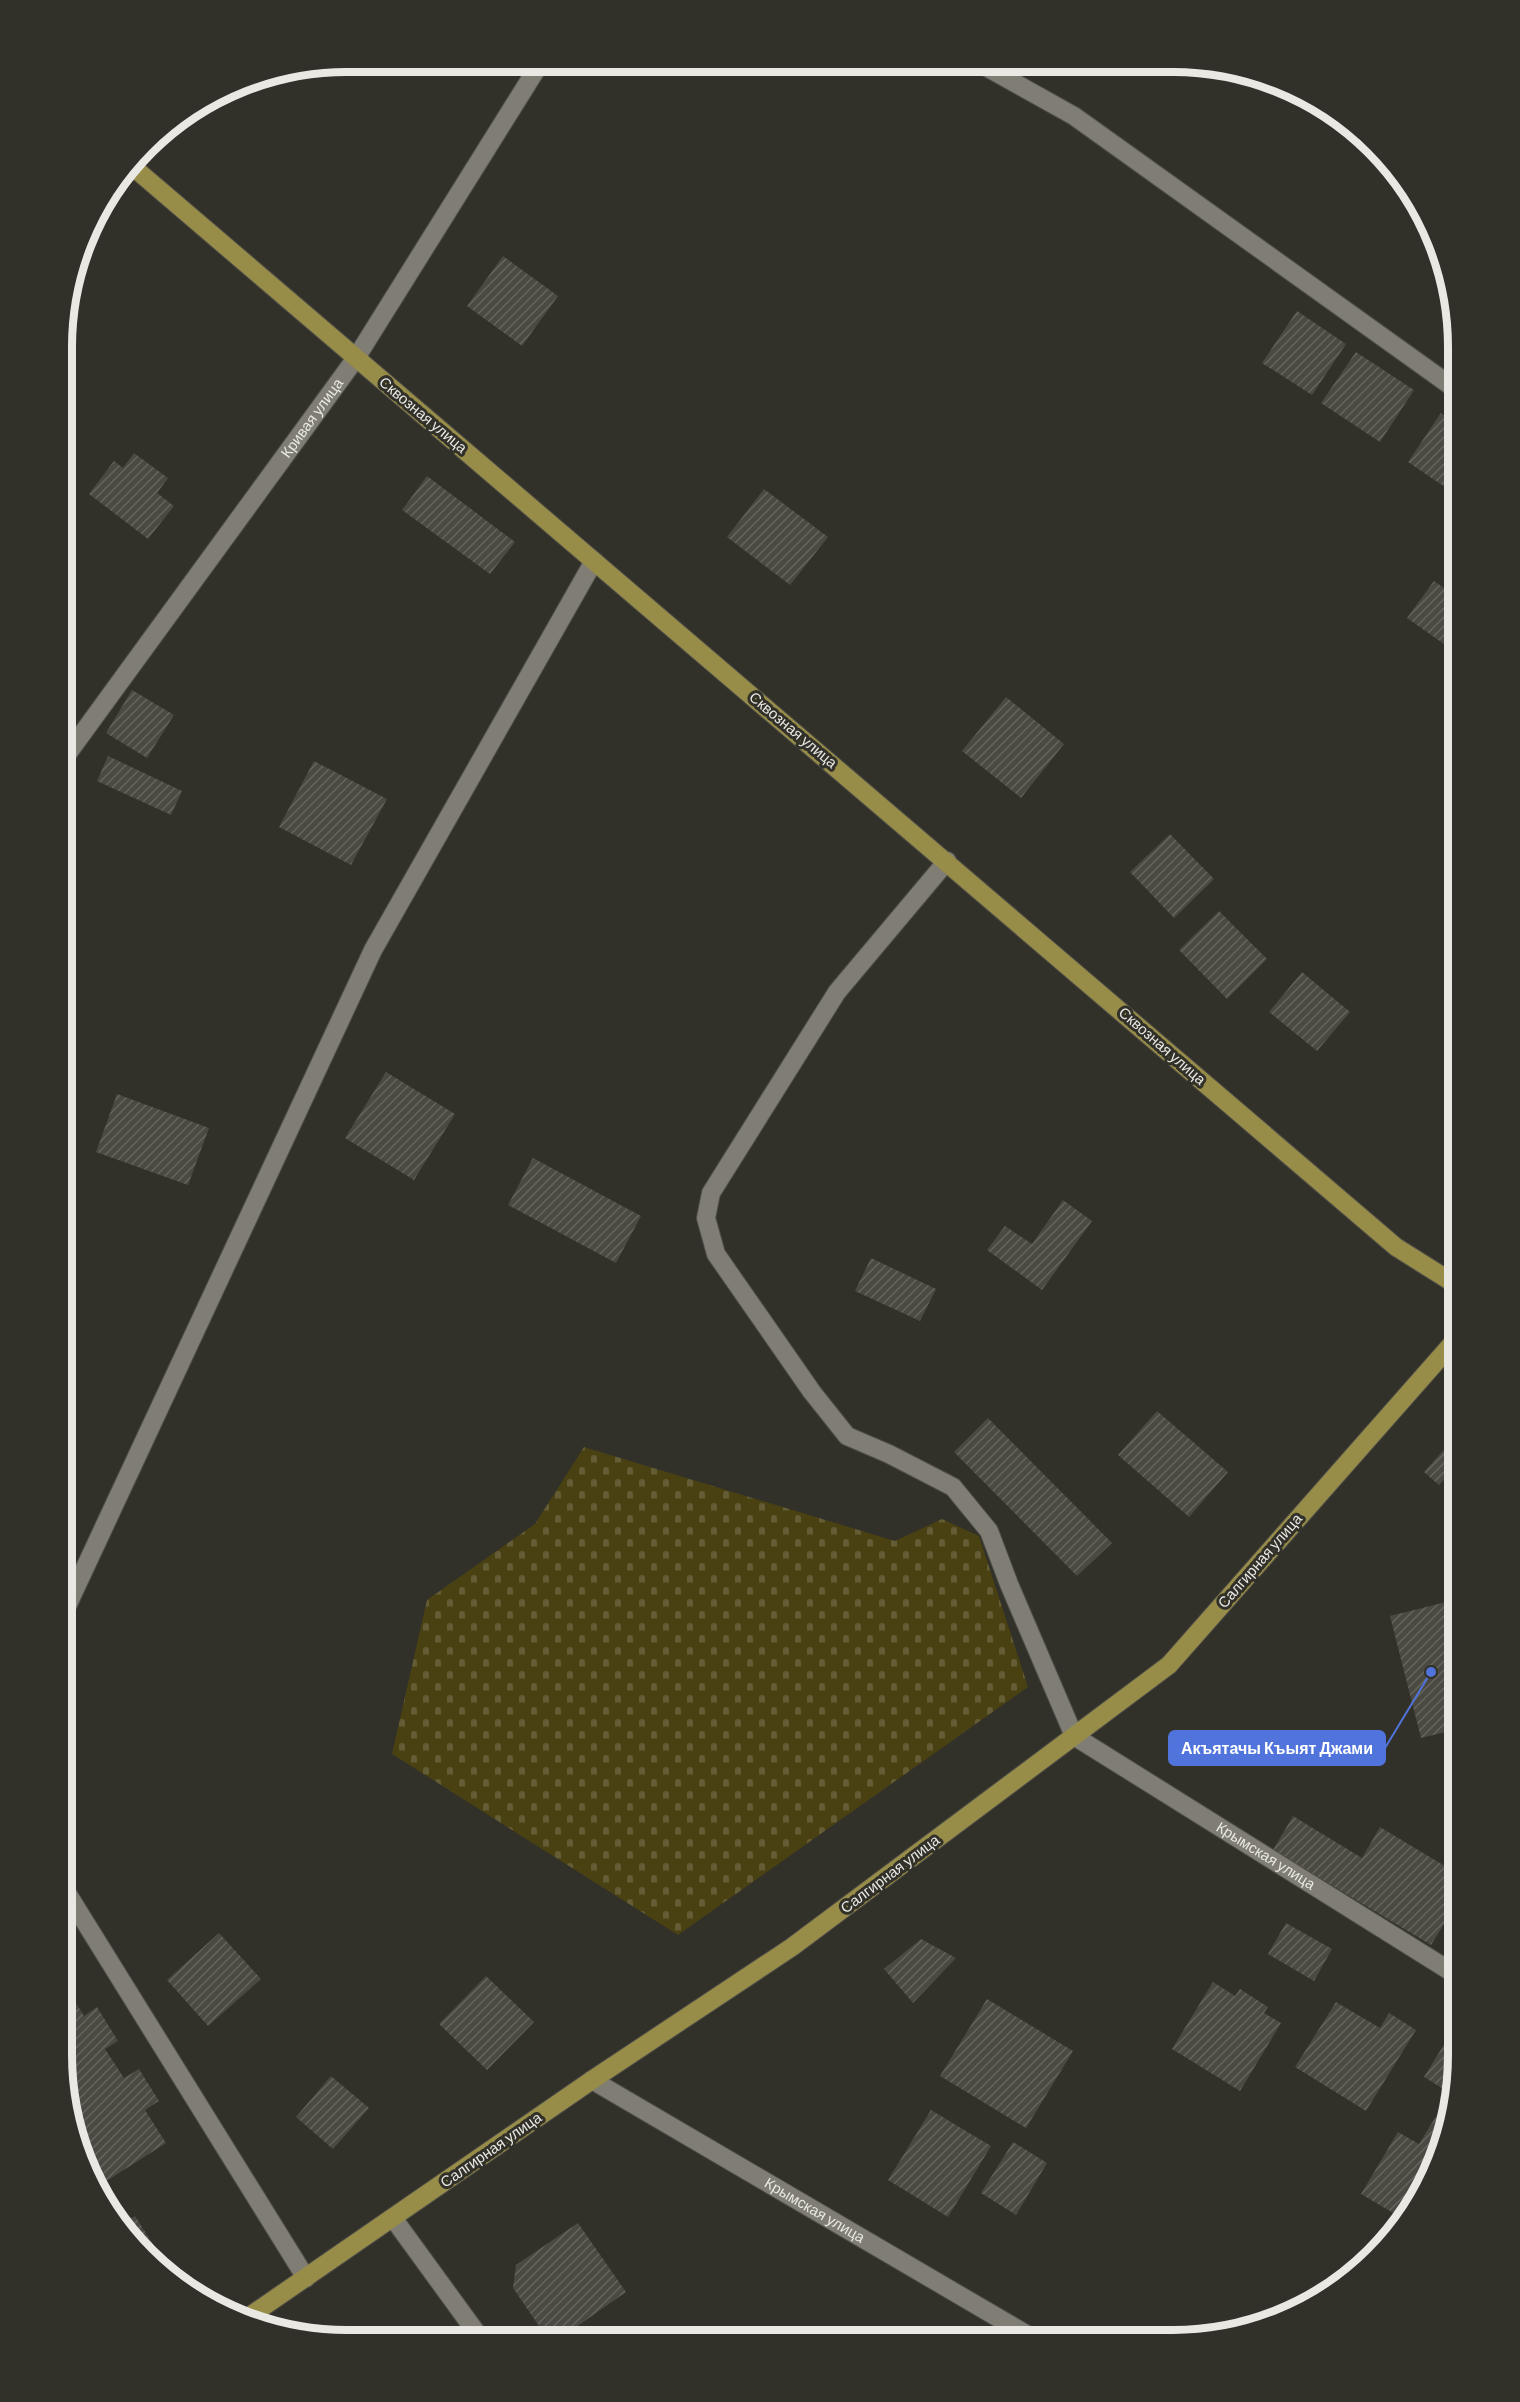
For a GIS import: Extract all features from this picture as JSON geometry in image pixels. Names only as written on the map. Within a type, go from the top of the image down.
[{"type":"main road","name":"Сквозная улица","points":[[137,170],[1396,1247],[1448,1280]]},
{"type":"main road","name":"Салгирная улица","points":[[254,2313],[592,2079],[792,1947],[1168,1665],[1448,1348]]},
{"type":"street","name":"Кривая улица","points":[[72,748],[356,358],[535,72]]},
{"type":"street","points":[[995,72],[1074,116],[1448,384]]},
{"type":"street","points":[[72,1596],[373,950],[594,561]]},
{"type":"street","points":[[947,861],[837,992],[711,1193],[706,1218],[716,1254],[812,1392],[847,1436],[889,1454],[953,1487],[989,1531],[1009,1584],[1074,1736]]},
{"type":"street","name":"Крымская улица","points":[[1074,1736],[1448,1970]]},
{"type":"street","points":[[72,1901],[306,2278]]},
{"type":"street","name":"Крымская улица","points":[[592,2079],[1019,2330]]},
{"type":"street","points":[[393,2218],[475,2330]]},
{"type":"green space","points":[[584,1447],[895,1541],[942,1519],[979,1536],[1028,1687],[678,1935],[392,1754],[427,1600],[535,1524]]},
{"type":"building","points":[[503,256],[558,296],[522,346],[467,306]]},
{"type":"building","points":[[1297,311],[1346,344],[1312,395],[1262,363]]},
{"type":"building","points":[[1356,352],[1414,390],[1380,442],[1321,403]]},
{"type":"building","points":[[1441,413],[1448,418],[1448,489],[1408,462]]},
{"type":"building","points":[[134,453],[168,478],[157,493],[174,506],[148,539],[89,494],[114,461],[123,468]]},
{"type":"building","points":[[427,476],[515,542],[490,574],[402,510]]},
{"type":"building","points":[[764,489],[828,537],[790,585],[727,537]]},
{"type":"building","points":[[1434,581],[1448,591],[1448,647],[1407,618]]},
{"type":"building","points":[[132,690],[174,715],[147,758],[106,733]]},
{"type":"building","points":[[1006,697],[1064,744],[1021,798],[962,751]]},
{"type":"building","points":[[108,756],[182,791],[171,815],[97,781]]},
{"type":"building","points":[[314,761],[387,799],[351,865],[279,827]]},
{"type":"building","points":[[1170,834],[1214,879],[1174,918],[1130,872]]},
{"type":"building","points":[[1219,911],[1267,959],[1227,999],[1179,950]]},
{"type":"building","points":[[1302,972],[1350,1012],[1317,1051],[1269,1012]]},
{"type":"building","points":[[386,1072],[455,1114],[414,1180],[345,1138]]},
{"type":"building","points":[[117,1094],[209,1128],[188,1185],[96,1152]]},
{"type":"building","points":[[533,1158],[641,1216],[616,1263],[508,1205]]},
{"type":"building","points":[[1063,1200],[1092,1221],[1042,1290],[987,1250],[1005,1226],[1032,1244]]},
{"type":"building","points":[[871,1258],[936,1289],[920,1321],[855,1291]]},
{"type":"building","points":[[1157,1411],[1228,1472],[1189,1517],[1118,1455]]},
{"type":"building","points":[[988,1418],[1112,1543],[1077,1576],[954,1452]]},
{"type":"building","points":[[1448,1445],[1448,1475],[1439,1485],[1424,1472]]},
{"type":"building","points":[[1448,1602],[1448,1731],[1421,1738],[1390,1616]]},
{"type":"building","points":[[1293,1816],[1362,1858],[1380,1827],[1448,1868],[1448,1918],[1431,1945],[1273,1850]]},
{"type":"building","points":[[1286,1923],[1332,1949],[1314,1981],[1268,1954]]},
{"type":"building","points":[[219,1933],[261,1979],[208,2026],[167,1980]]},
{"type":"building","points":[[921,1939],[956,1958],[913,2003],[884,1969]]},
{"type":"building","points":[[486,1976],[534,2022],[487,2070],[439,2024]]},
{"type":"building","points":[[1213,1982],[1235,1996],[1240,1989],[1268,2007],[1264,2013],[1281,2023],[1240,2091],[1172,2049]]},
{"type":"building","points":[[72,1997],[84,2016],[97,2007],[118,2041],[105,2049],[124,2078],[139,2069],[159,2101],[145,2110],[166,2143],[105,2182],[93,2160],[77,2108],[72,2055]]},
{"type":"building","points":[[987,1999],[1073,2051],[1026,2128],[940,2076]]},
{"type":"building","points":[[1336,2002],[1380,2028],[1389,2013],[1416,2030],[1366,2111],[1295,2067]]},
{"type":"building","points":[[1448,2038],[1446,2091],[1424,2077]]},
{"type":"building","points":[[331,2076],[369,2108],[333,2149],[296,2117]]},
{"type":"building","points":[[931,2110],[991,2146],[948,2217],[888,2180]]},
{"type":"building","points":[[1438,2113],[1441,2115],[1420,2177],[1397,2215],[1361,2194],[1398,2132],[1419,2144]]},
{"type":"building","points":[[1013,2142],[1047,2163],[1016,2215],[981,2193]]},
{"type":"building","points":[[135,2216],[161,2257],[140,2236],[128,2220]]},
{"type":"building","points":[[578,2223],[626,2292],[572,2330],[542,2330],[513,2288],[516,2265]]},
{"type":"place","name":"Акъятачы Къыят Джами","points":[[1431,1672]]}]
